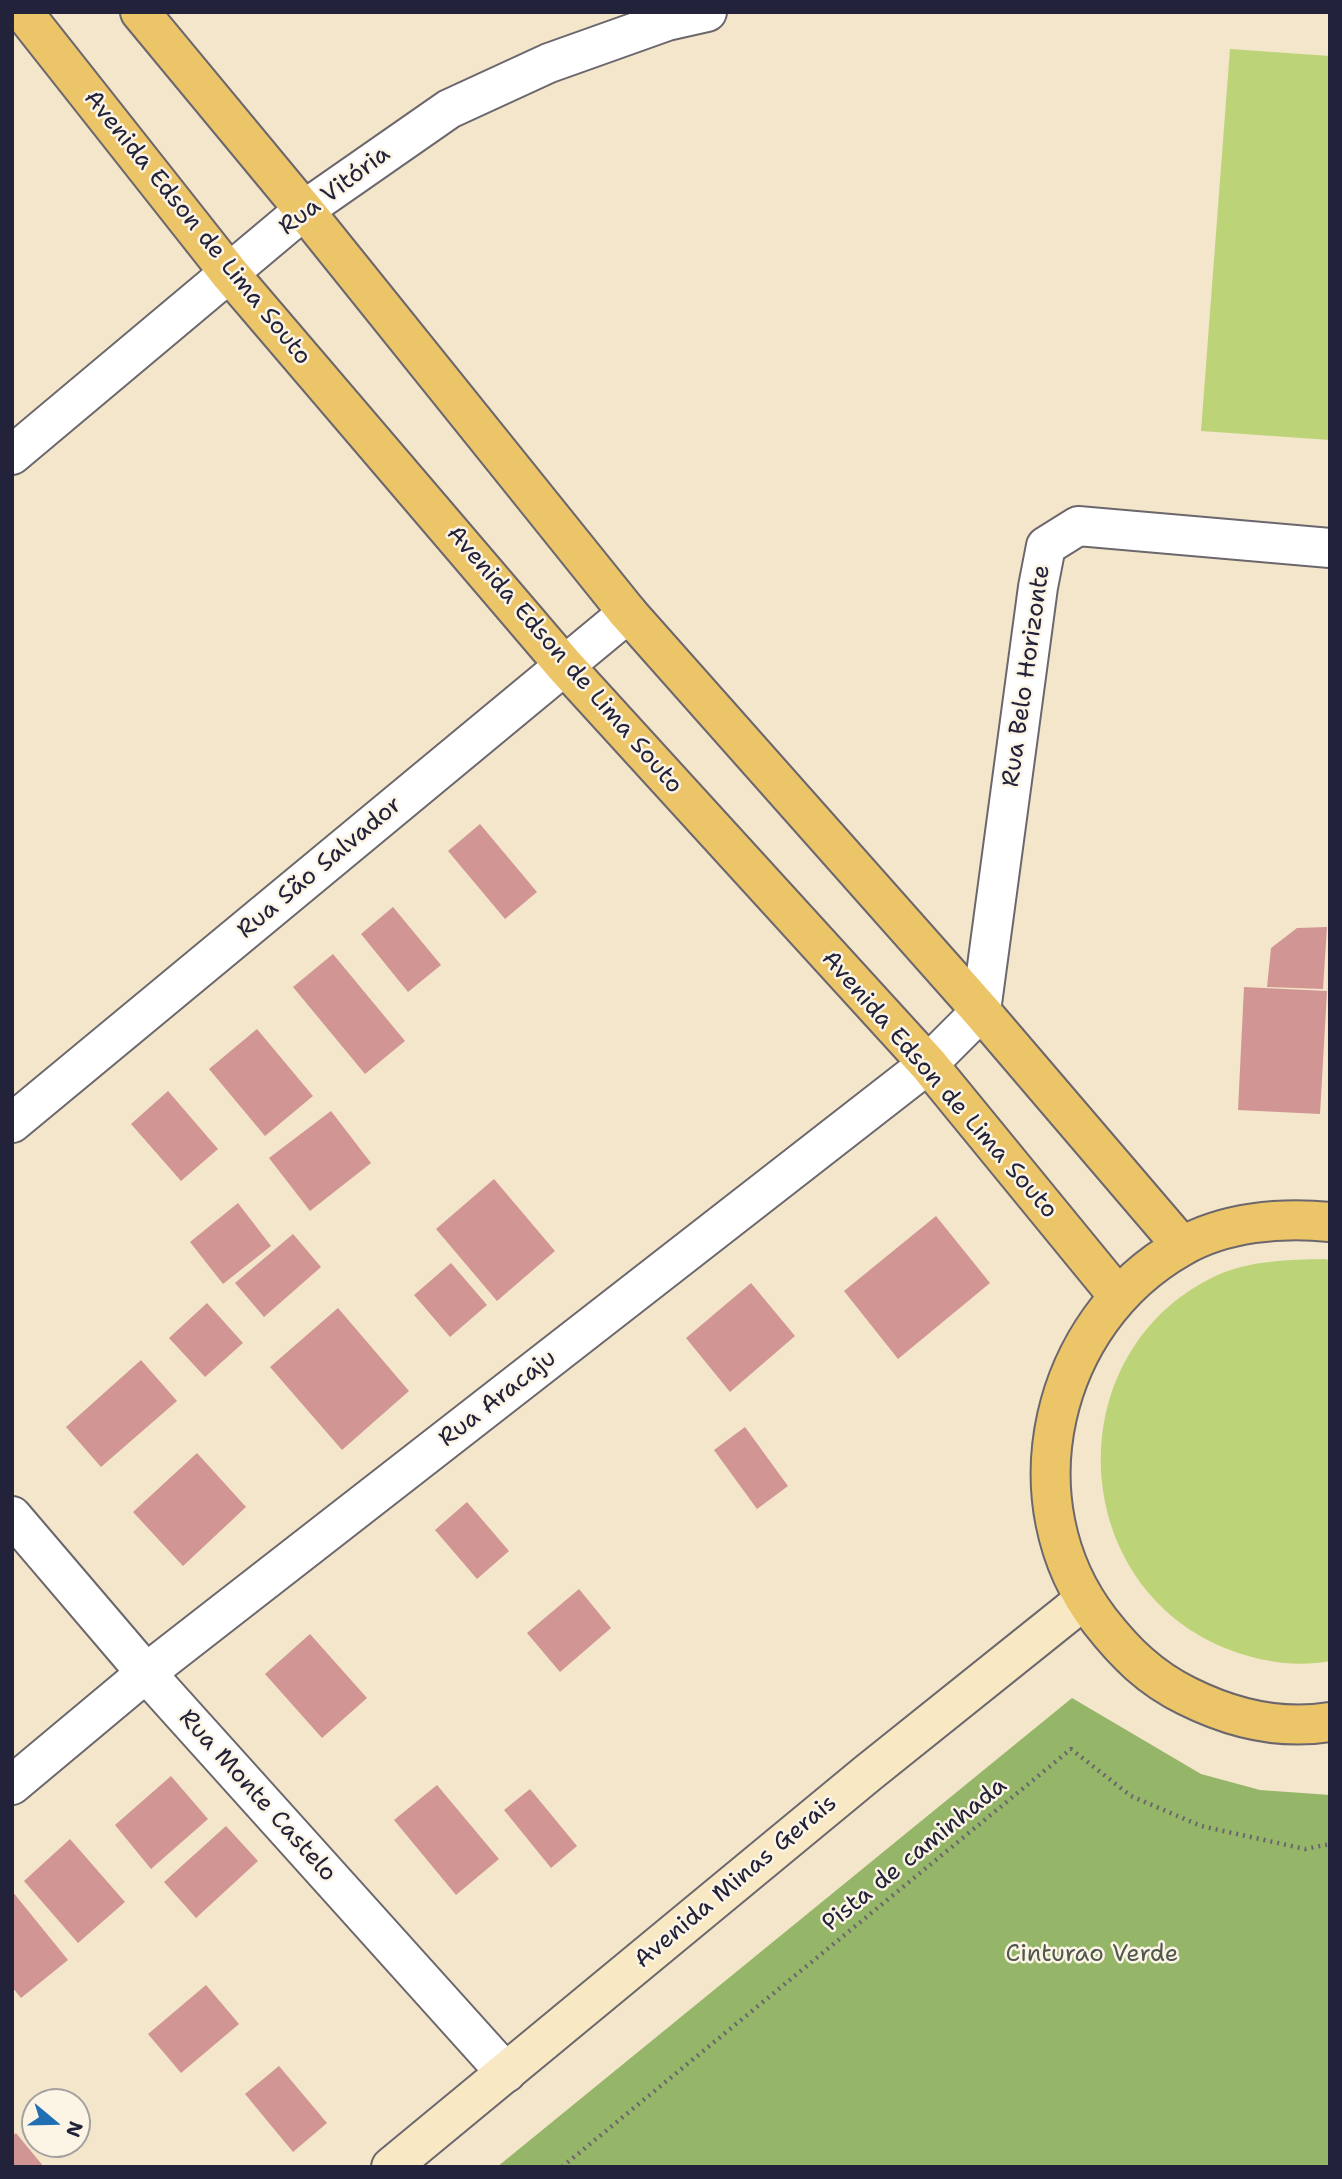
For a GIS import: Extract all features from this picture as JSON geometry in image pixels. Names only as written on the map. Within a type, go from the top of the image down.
[{"type":"main road","name":"Avenida Edson de Lima Souto","points":[[23,12],[230,274],[564,666],[928,1064],[1118,1296]]},
{"type":"main road","points":[[140,12],[304,210],[628,613],[981,1011],[1182,1247]]},
{"type":"main road","points":[[1330,1222],[1296,1218],[1236,1227],[1182,1247],[1118,1296],[1080,1349],[1062,1392],[1052,1437],[1049,1484],[1055,1530],[1070,1574],[1084,1600],[1125,1654],[1166,1686],[1212,1709],[1262,1722],[1330,1722]]},
{"type":"main road","name":"Avenida Minas Gerais","points":[[391,2167],[868,1773],[1084,1600]]},
{"type":"street","name":"Rua Vitória","points":[[12,455],[304,210],[449,109],[549,63],[667,21],[707,12]]},
{"type":"street","name":"Rua Belo Horizonte","points":[[981,1011],[1038,587],[1046,546],[1078,526],[1330,548]]},
{"type":"street","name":"Rua São Salvador","points":[[12,1123],[628,613]]},
{"type":"street","name":"Rua Aracaju","points":[[12,1784],[146,1673],[928,1064],[981,1011]]},
{"type":"street","name":"Rua Monte Castelo","points":[[12,1516],[146,1673],[506,2073]]},
{"type":"path","name":"Pista de caminhada","points":[[562,2167],[1071,1749],[1132,1796],[1201,1826],[1305,1849],[1330,1844]]},
{"type":"green space","points":[[1230,49],[1330,56],[1330,440],[1201,431]]},
{"type":"green space","points":[[1330,1260],[1330,1661],[1304,1664],[1263,1660],[1225,1648],[1172,1616],[1133,1571],[1110,1519],[1101,1463],[1108,1406],[1130,1353],[1167,1308],[1220,1274],[1233,1269],[1272,1262]]},
{"type":"green space","name":"Cinturao Verde","points":[[1072,1698],[1201,1774],[1260,1790],[1330,1795],[1330,2167],[497,2167]]},
{"type":"building","points":[[480,824],[537,892],[505,919],[448,851]]},
{"type":"building","points":[[393,907],[441,965],[408,992],[361,934]]},
{"type":"building","points":[[1327,927],[1323,989],[1267,987],[1271,948],[1297,928]]},
{"type":"building","points":[[333,954],[405,1041],[365,1074],[293,987]]},
{"type":"building","points":[[1244,987],[1327,991],[1320,1114],[1238,1110]]},
{"type":"building","points":[[257,1029],[313,1096],[265,1136],[209,1069]]},
{"type":"building","points":[[168,1091],[218,1149],[181,1181],[131,1124]]},
{"type":"building","points":[[331,1111],[371,1163],[310,1211],[269,1158]]},
{"type":"building","points":[[494,1179],[555,1251],[497,1301],[436,1229]]},
{"type":"building","points":[[238,1203],[271,1246],[223,1284],[190,1242]]},
{"type":"building","points":[[936,1216],[990,1283],[898,1359],[844,1291]]},
{"type":"building","points":[[293,1234],[321,1267],[264,1317],[235,1283]]},
{"type":"building","points":[[451,1263],[487,1305],[450,1337],[414,1295]]},
{"type":"building","points":[[751,1283],[795,1336],[730,1392],[686,1338]]},
{"type":"building","points":[[207,1303],[243,1343],[205,1377],[169,1338]]},
{"type":"building","points":[[338,1308],[409,1391],[342,1450],[270,1367]]},
{"type":"building","points":[[141,1360],[177,1401],[101,1467],[66,1427]]},
{"type":"building","points":[[745,1427],[788,1486],[757,1509],[714,1450]]},
{"type":"building","points":[[197,1453],[246,1507],[183,1566],[133,1512]]},
{"type":"building","points":[[467,1502],[509,1551],[477,1579],[435,1530]]},
{"type":"building","points":[[579,1589],[611,1628],[560,1672],[527,1633]]},
{"type":"building","points":[[310,1634],[367,1698],[322,1738],[265,1674]]},
{"type":"building","points":[[171,1776],[208,1819],[151,1869],[115,1825]]},
{"type":"building","points":[[437,1785],[499,1859],[456,1895],[394,1820]]},
{"type":"building","points":[[530,1789],[577,1846],[551,1868],[504,1810]]},
{"type":"building","points":[[226,1826],[258,1861],[196,1918],[164,1882]]},
{"type":"building","points":[[70,1839],[125,1902],[78,1943],[24,1881]]},
{"type":"building","points":[[12,1891],[68,1960],[21,1998],[12,1987]]},
{"type":"building","points":[[206,1985],[239,2024],[181,2073],[148,2034]]},
{"type":"building","points":[[279,2066],[327,2123],[293,2152],[245,2094]]},
{"type":"building","points":[[16,2133],[21,2139],[21,2158],[37,2158],[44,2167],[12,2167],[12,2136]]}]
